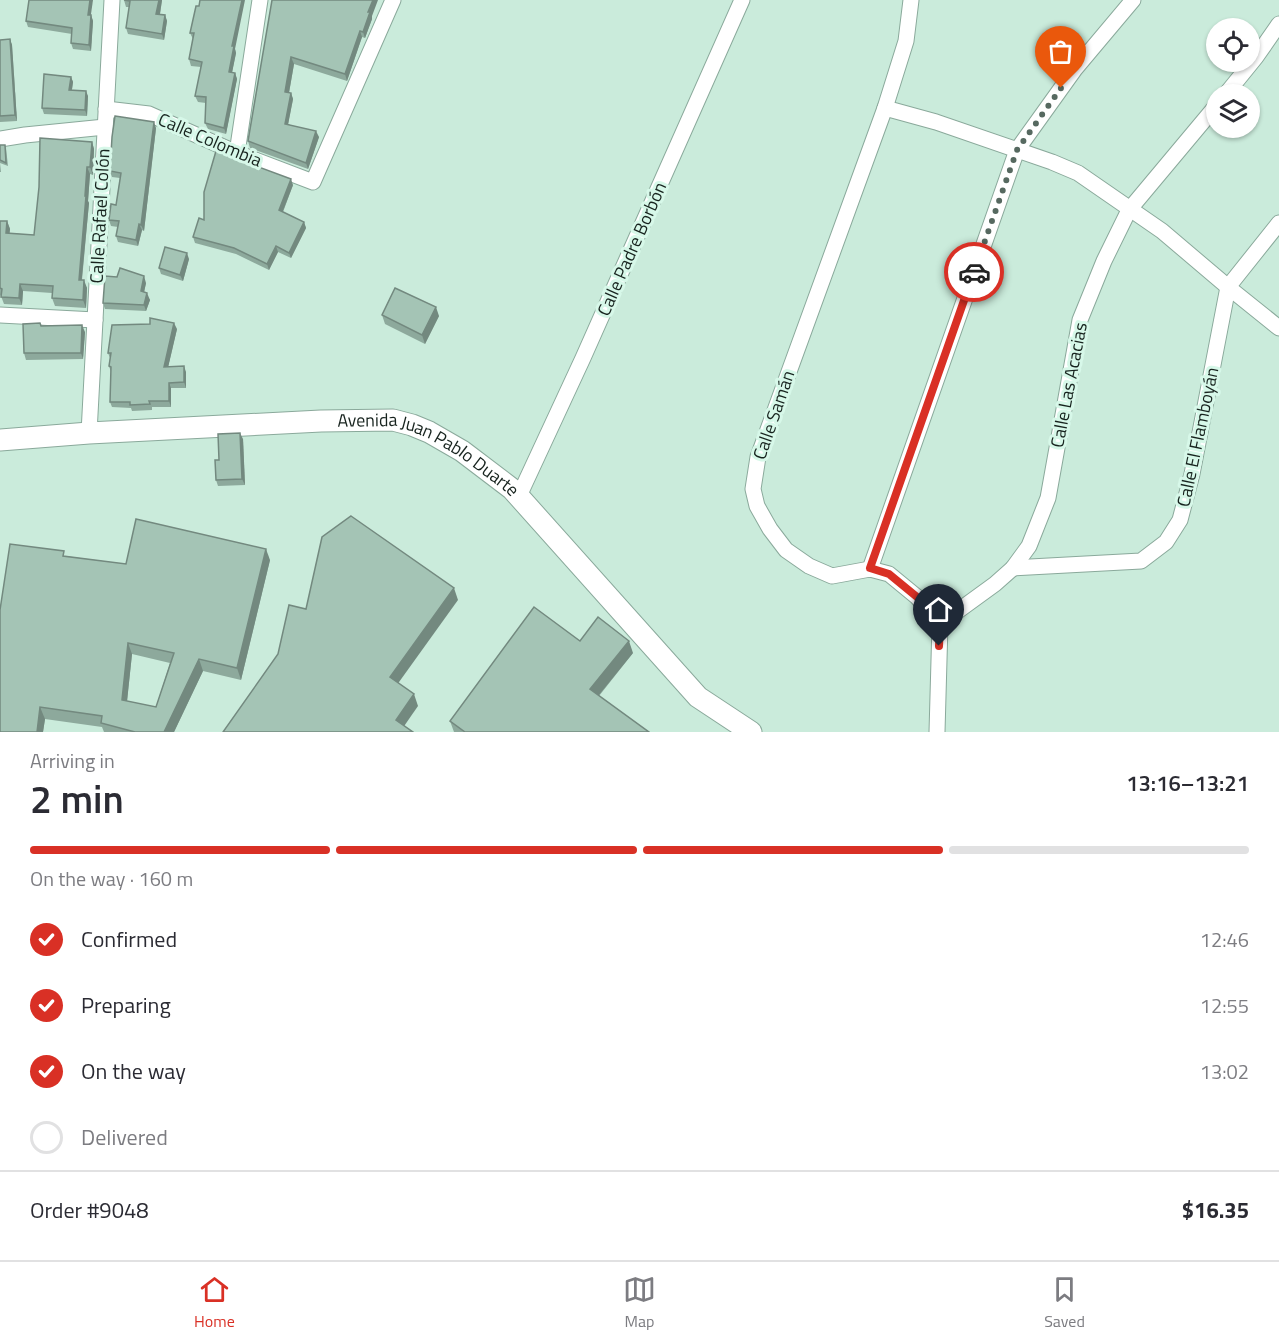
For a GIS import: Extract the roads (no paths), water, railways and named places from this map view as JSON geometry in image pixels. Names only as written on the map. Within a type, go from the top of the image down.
[{"type":"main road","name":"Avenida Juan Pablo Duarte","points":[[0,440],[321,421],[393,420],[411,425],[429,432],[462,451],[512,489],[698,697],[751,732]]},
{"type":"street","name":"Calle Rafael Colón","points":[[89,433],[112,0]]},
{"type":"street","points":[[237,153],[260,0]]},
{"type":"street","name":"Calle Colombia","points":[[106,109],[149,114],[237,153],[313,182],[393,0]]},
{"type":"street","name":"Calle Padre Borbón","points":[[519,496],[584,358],[742,0]]},
{"type":"street","name":"Calle Samán","points":[[870,568],[832,576],[809,566],[786,550],[770,529],[757,506],[753,489],[758,457],[885,108],[906,41],[911,0]]},
{"type":"street","points":[[937,732],[940,624],[917,597],[889,574],[870,568],[1017,150],[1075,69],[1133,0]]},
{"type":"street","points":[[1234,84],[1279,24]]},
{"type":"street","points":[[885,108],[936,122],[1052,162],[1078,174],[1162,231],[1279,328]]},
{"type":"street","name":"Calle Las Acacias","points":[[940,624],[995,584],[1013,568],[1029,546],[1048,498],[1080,320],[1104,261],[1129,210],[1206,117]]},
{"type":"street","points":[[0,139],[105,127]]},
{"type":"street","name":"Calle El Flamboyán","points":[[1013,568],[1141,561],[1166,542],[1180,520],[1192,474],[1228,287],[1279,223]]},
{"type":"street","points":[[0,315],[95,320]]}]
